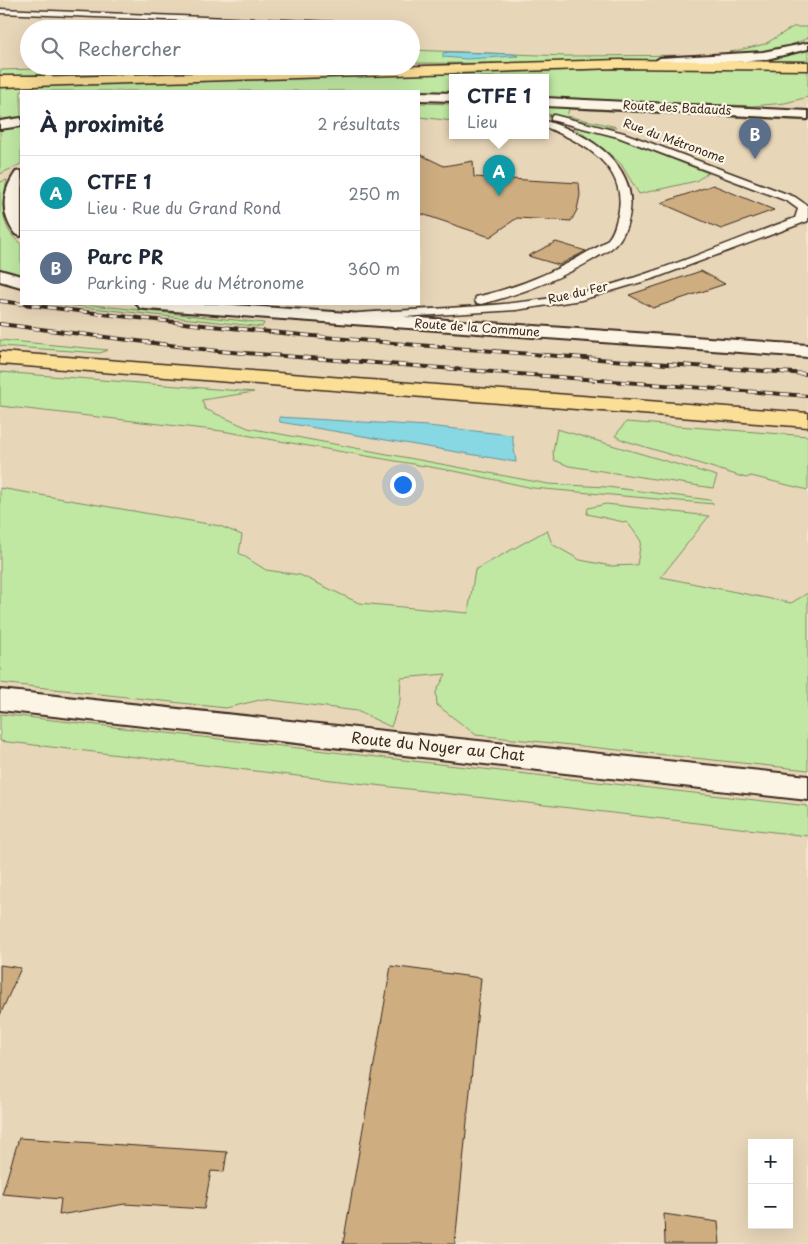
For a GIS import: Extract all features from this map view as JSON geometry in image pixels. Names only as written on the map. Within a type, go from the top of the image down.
[{"type":"main road","points":[[420,70],[618,64],[763,56],[788,52],[808,46]]},
{"type":"main road","points":[[618,64],[808,66]]},
{"type":"main road","points":[[0,81],[228,75]]},
{"type":"main road","points":[[420,96],[449,98]]},
{"type":"main road","name":"Route des Badauds","points":[[549,102],[808,115]]},
{"type":"main road","points":[[716,110],[801,102]]},
{"type":"main road","points":[[0,125],[20,122]]},
{"type":"main road","points":[[20,177],[14,189],[10,208],[20,229]]},
{"type":"main road","points":[[0,275],[20,282]]},
{"type":"main road","name":"Route de la Commune","points":[[158,305],[808,351]]},
{"type":"main road","points":[[209,305],[242,312]]},
{"type":"main road","points":[[0,358],[808,420]]},
{"type":"main road","name":"Route du Noyer au Chat","points":[[0,693],[68,706]]},
{"type":"main road","name":"Route du Noyer au Chat","points":[[0,700],[808,788]]},
{"type":"street","points":[[0,10],[239,20]]},
{"type":"street","name":"Rue du Métronome","points":[[549,117],[621,135],[791,199],[808,201]]},
{"type":"street","points":[[414,314],[502,295],[532,285],[576,265],[614,242],[627,208],[624,182],[614,166],[582,140],[549,126]]},
{"type":"street","points":[[791,199],[804,208],[804,218]]},
{"type":"street","name":"Rue du Fer","points":[[338,318],[516,306],[570,298],[652,275],[804,218]]},
{"type":"street","points":[[532,285],[557,293],[588,292]]},
{"type":"shaded area","points":[[0,0],[808,0],[808,1244],[0,1244]]},
{"type":"green space","points":[[793,27],[808,27],[808,38],[786,47],[739,57],[690,60],[420,63],[420,50],[565,56],[718,55],[765,44]]},
{"type":"green space","points":[[808,50],[808,63],[738,63]]},
{"type":"green space","points":[[691,67],[808,68],[808,97],[785,103],[753,106],[549,98],[549,74],[449,74],[449,95],[420,94],[420,90],[20,90],[20,118],[0,121],[0,86]]},
{"type":"green space","points":[[20,69],[20,75],[33,75],[0,76],[0,70]]},
{"type":"green space","points":[[420,103],[449,104],[449,121],[420,117]]},
{"type":"green space","points":[[549,104],[808,117],[808,121],[569,109],[567,116],[617,127],[602,127],[549,115]]},
{"type":"green space","points":[[570,125],[618,138],[708,173],[696,181],[639,194],[621,164],[604,149]]},
{"type":"green space","points":[[20,126],[20,164],[0,174],[0,128]]},
{"type":"green space","points":[[7,180],[3,207],[4,216],[9,231],[20,243],[20,277],[0,270],[0,182]]},
{"type":"green space","points":[[66,305],[92,305],[264,323],[262,327]]},
{"type":"green space","points":[[0,340],[108,350],[100,353],[0,346]]},
{"type":"green space","points":[[0,372],[254,392],[202,400],[205,409],[248,428],[548,484],[607,487],[710,500],[714,504],[533,488],[459,472],[222,431],[0,406]]},
{"type":"green space","points":[[626,422],[808,436],[808,490],[751,476],[746,478],[623,440],[615,436]]},
{"type":"green space","points":[[557,429],[717,476],[713,488],[569,466],[554,460],[553,452]]},
{"type":"green space","points":[[0,488],[220,526],[242,535],[239,553],[266,570],[300,575],[359,603],[468,613],[475,570],[547,530],[552,544],[580,560],[611,566],[637,565],[641,541],[628,523],[587,514],[588,508],[606,504],[709,516],[661,577],[791,603],[808,593],[808,770],[476,735],[437,705],[436,692],[446,674],[401,678],[400,700],[391,727],[357,711],[264,699],[226,708],[0,683]]},
{"type":"green space","points":[[0,714],[808,806],[808,836],[0,741]]},
{"type":"water","points":[[443,53],[512,54],[518,56],[467,59],[443,57]]},
{"type":"water","points":[[279,417],[428,426],[512,435],[516,462],[280,422]]},
{"type":"building","points":[[420,154],[444,166],[473,161],[474,177],[579,183],[580,195],[577,210],[571,221],[517,218],[490,237],[420,213]]},
{"type":"building","points":[[713,185],[774,210],[721,229],[661,203]]},
{"type":"building","points":[[556,242],[586,251],[559,265],[528,256]]},
{"type":"building","points":[[701,271],[725,284],[653,308],[629,295]]},
{"type":"building","points":[[0,965],[21,968],[0,1015]]},
{"type":"building","points":[[391,966],[481,978],[455,1244],[343,1244]]},
{"type":"building","points":[[19,1138],[227,1152],[224,1172],[211,1171],[204,1209],[125,1204],[59,1215],[61,1199],[2,1194]]},
{"type":"building","points":[[664,1214],[718,1222],[720,1244],[665,1244]]},
{"type":"railway","points":[[0,301],[20,304]]},
{"type":"railway","points":[[31,305],[201,325],[403,344],[808,374]]},
{"type":"railway","points":[[0,324],[218,351],[808,396]]},
{"type":"place","name":"Parc PR","points":[[755,159]]},
{"type":"place","name":"CTFE 1","points":[[499,196]]}]
